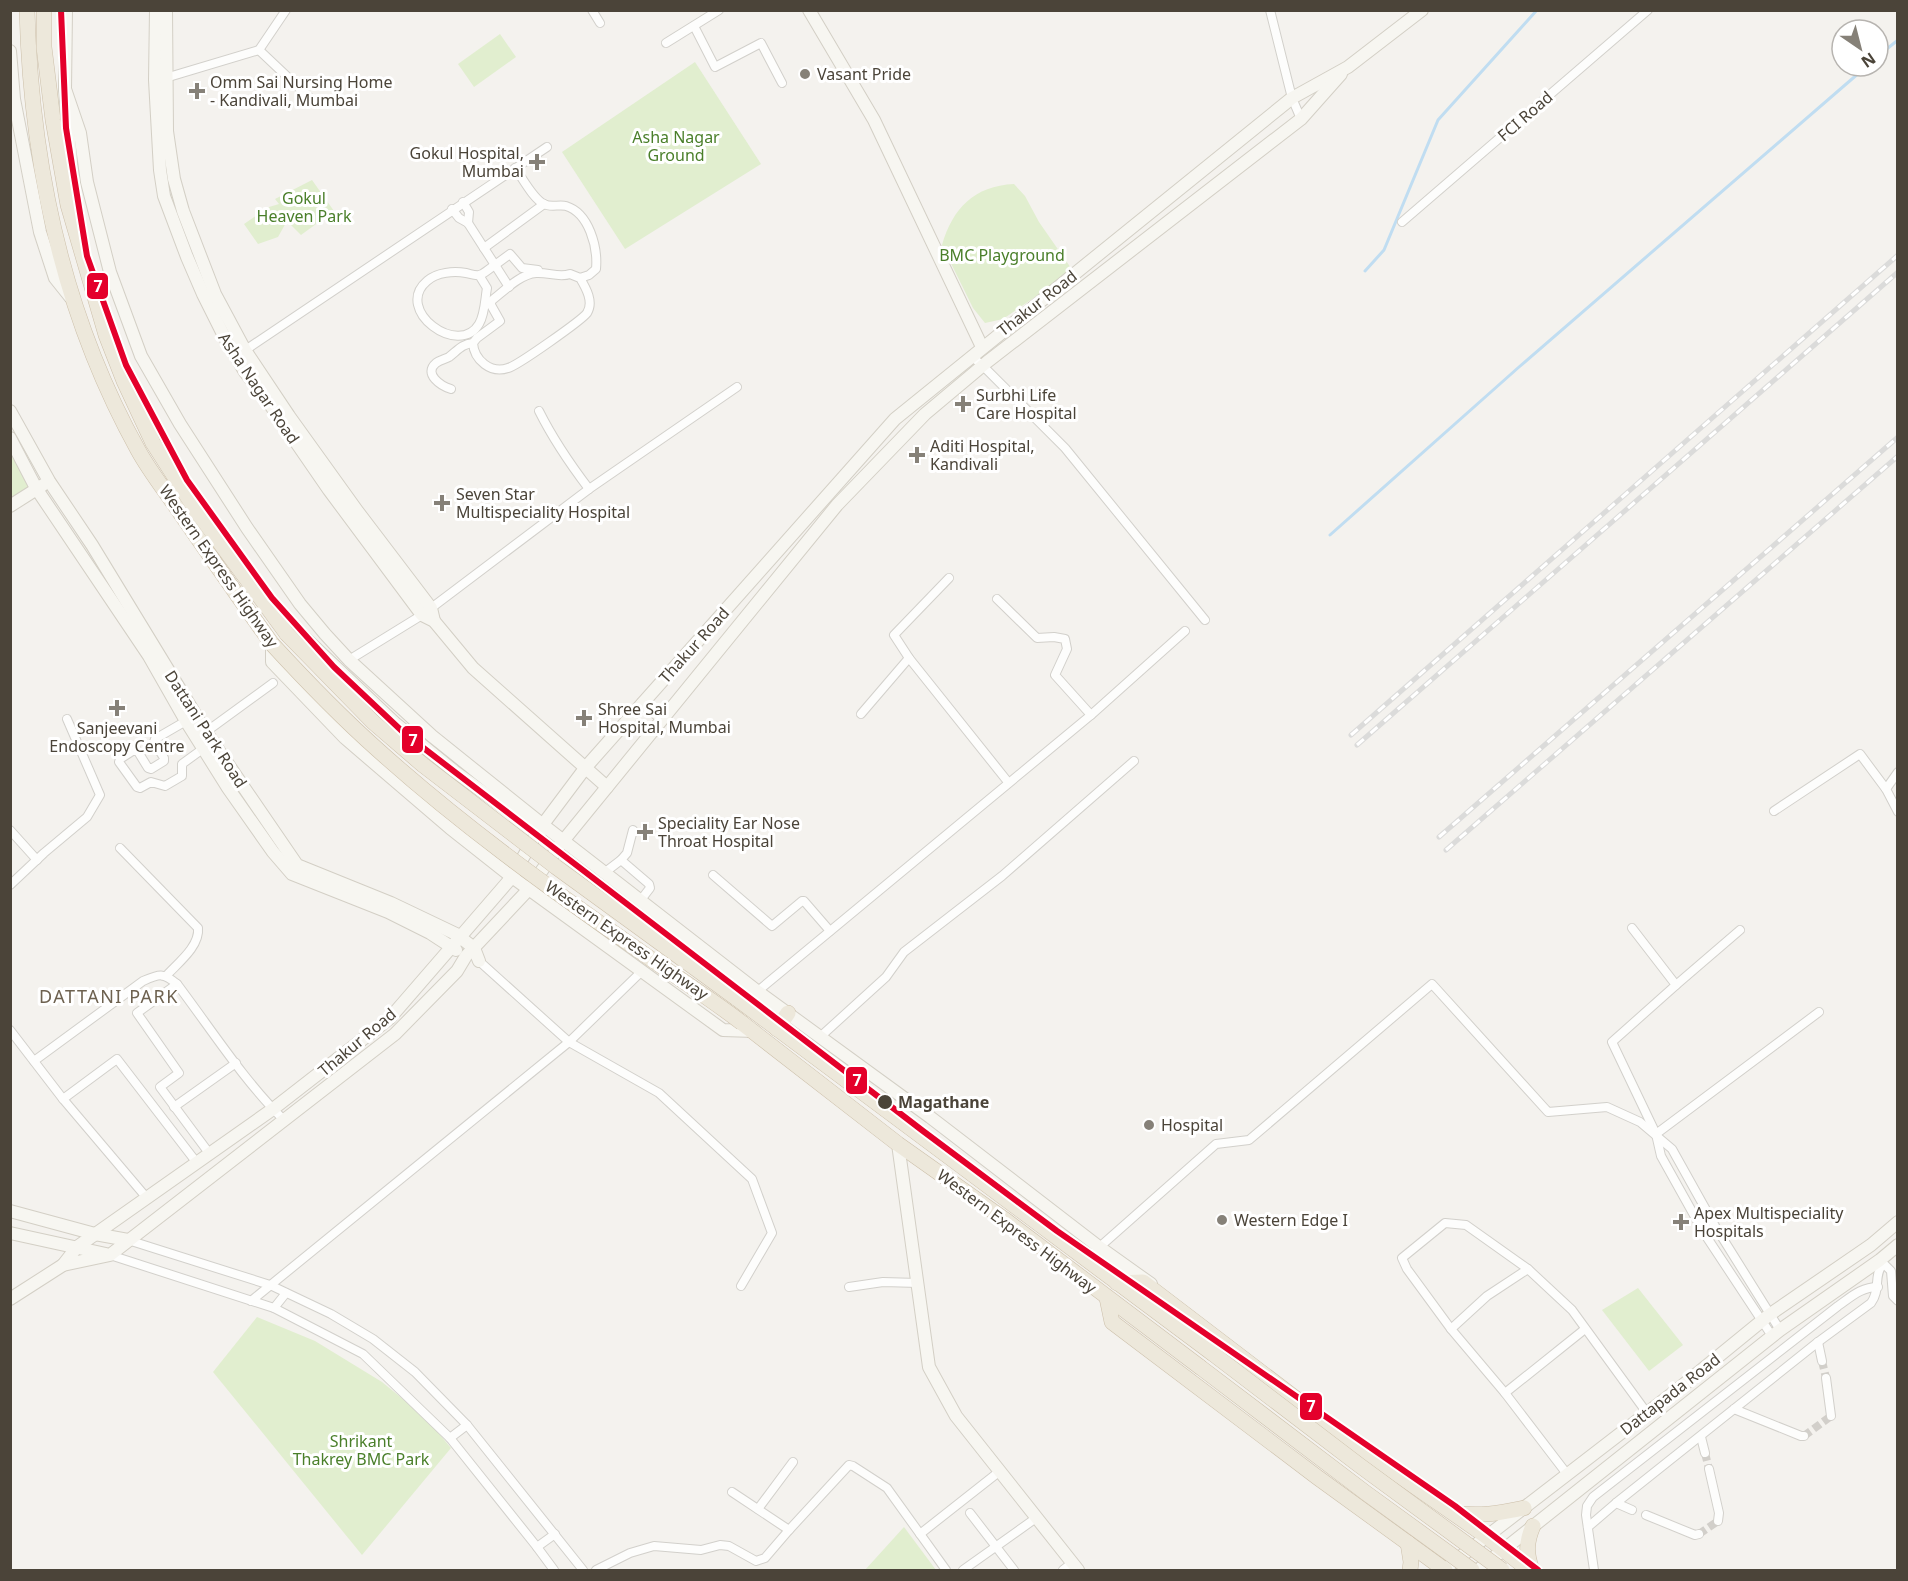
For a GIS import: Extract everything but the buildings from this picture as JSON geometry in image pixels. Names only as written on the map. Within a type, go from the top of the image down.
[{"type":"highway","name":"Western Express Highway","points":[[27,10],[33,114],[47,205],[56,245],[88,346],[139,452],[272,644],[320,695],[378,750],[501,850],[634,948],[760,1026],[1086,1259],[1502,1570]]},
{"type":"highway","name":"Western Express Highway","points":[[44,10],[44,47],[53,120],[69,205],[106,334],[124,381],[153,443],[196,510],[288,634],[373,722],[423,765],[556,867],[736,998],[760,1026],[898,1144],[1004,1219],[1366,1493],[1472,1570]]},
{"type":"highway","points":[[760,1026],[788,1013]]},
{"type":"highway","points":[[1117,1283],[1143,1282],[1371,1456],[1531,1570]]},
{"type":"highway","points":[[1107,1298],[1112,1322],[1444,1570]]},
{"type":"highway","points":[[1445,1508],[1469,1515],[1494,1514],[1524,1508]]},
{"type":"highway","points":[[1531,1570],[1527,1549],[1528,1538],[1533,1526]]},
{"type":"highway","points":[[1408,1543],[1410,1570]]},
{"type":"street","points":[[66,10],[65,89],[72,174],[69,205]]},
{"type":"street","name":"Asha Nagar Road","points":[[156,10],[167,131],[178,196],[193,240],[240,353],[336,481],[426,612],[473,668],[607,786]]},
{"type":"street","name":"Asha Nagar Road","points":[[161,79],[166,10]]},
{"type":"street","points":[[161,79],[259,50],[286,10]]},
{"type":"street","points":[[592,10],[600,23]]},
{"type":"street","points":[[666,43],[718,10]]},
{"type":"street","points":[[809,10],[874,120],[987,361],[1065,448],[1205,620]]},
{"type":"street","points":[[1270,10],[1292,98],[1301,119]]},
{"type":"street","name":"Thakur Road","points":[[77,1247],[273,1109],[390,1018],[512,877],[541,828],[586,767],[895,419],[1292,98],[1348,67],[1422,10]]},
{"type":"street","name":"FCI Road","points":[[1402,222],[1648,10]]},
{"type":"street","points":[[694,26],[716,67],[761,43],[782,83]]},
{"type":"street","points":[[259,50],[314,102]]},
{"type":"street","points":[[10,51],[14,99],[40,232],[55,278],[72,299]]},
{"type":"street","name":"Thakur Road","points":[[63,1265],[110,1254],[395,1034],[457,971],[470,952],[529,889],[561,843],[813,533],[890,449],[925,414],[987,361],[1301,119],[1348,67]]},
{"type":"street","points":[[65,89],[80,133],[87,182],[110,272],[141,356],[180,424],[254,538],[300,603],[349,660],[432,736],[541,828],[755,993],[788,1013],[930,1117],[1099,1247],[1204,1321],[1346,1431],[1435,1495],[1445,1508]]},
{"type":"street","points":[[240,353],[547,147]]},
{"type":"street","points":[[515,168],[536,197],[544,204],[564,205],[576,210],[585,221],[597,259],[596,269],[580,278]]},
{"type":"street","points":[[463,202],[469,212],[468,223]]},
{"type":"street","points":[[484,248],[544,204]]},
{"type":"street","points":[[452,209],[459,218],[468,223],[509,287]]},
{"type":"street","points":[[478,275],[487,288],[479,326],[469,333],[453,335],[444,334],[429,323],[418,306],[417,300],[421,288],[427,281],[444,273],[478,275],[510,254],[522,268],[566,271],[580,278],[589,296],[590,305],[587,313],[570,328],[508,369],[489,368],[473,351],[473,343],[477,338],[500,321],[490,303],[509,287],[532,273],[564,276],[570,274]]},
{"type":"street","name":"Thakur Road","points":[[1094,258],[1103,272]]},
{"type":"street","points":[[451,389],[440,386],[435,381],[432,369],[434,365],[465,344],[473,343]]},
{"type":"street","points":[[971,356],[987,361]]},
{"type":"street","points":[[349,660],[426,612],[589,489],[738,387]]},
{"type":"street","name":"Dattani Park Road","points":[[10,411],[86,549],[153,654],[228,788],[247,815],[267,832],[295,869],[389,908],[430,933],[456,942],[470,952],[569,1042],[659,1093],[752,1179],[772,1233],[741,1286]]},
{"type":"street","points":[[539,411],[547,428],[589,489]]},
{"type":"street","name":"Dattani Park Road","points":[[10,438],[35,484],[86,549]]},
{"type":"street","points":[[10,496],[47,477]]},
{"type":"street","points":[[10,506],[35,484]]},
{"type":"street","points":[[800,526],[813,533]]},
{"type":"street","points":[[949,578],[894,635],[909,658],[1008,782]]},
{"type":"street","points":[[997,599],[1037,638],[1065,639],[1067,649],[1055,675],[1091,715]]},
{"type":"street","points":[[755,993],[1091,715],[1185,631]]},
{"type":"street","points":[[288,634],[302,635],[396,724],[454,771],[541,828]]},
{"type":"street","points":[[272,644],[273,662],[345,738],[450,828],[512,877],[723,1030],[760,1026],[760,1002],[755,993],[604,873],[561,843]]},
{"type":"street","name":"Dattani Park Road","points":[[153,654],[186,721],[238,779],[257,807],[267,832]]},
{"type":"street","points":[[861,714],[909,658]]},
{"type":"street","points":[[186,721],[155,739],[154,742],[164,761],[151,769],[148,768],[137,750],[120,759],[119,762],[137,787],[140,788],[151,782],[165,786],[182,776],[182,764],[202,740],[273,683]]},
{"type":"street","points":[[643,703],[663,718]]},
{"type":"street","points":[[10,885],[87,817],[100,795],[67,719]]},
{"type":"street","points":[[1774,811],[1860,754],[1886,789],[1898,812]]},
{"type":"street","points":[[820,1037],[885,977],[904,952],[1002,876],[1134,761]]},
{"type":"street","points":[[1886,789],[1898,772]]},
{"type":"street","points":[[228,788],[238,779]]},
{"type":"street","points":[[247,815],[257,807]]},
{"type":"street","points":[[10,830],[37,860]]},
{"type":"street","points":[[604,873],[627,853],[633,830]]},
{"type":"street","points":[[120,848],[198,928],[199,936],[196,942],[167,975]]},
{"type":"street","points":[[621,860],[649,884],[650,888],[640,901]]},
{"type":"street","points":[[713,875],[772,926],[804,901],[830,931]]},
{"type":"street","points":[[1632,928],[1676,985]]},
{"type":"street","points":[[1740,930],[1612,1042],[1656,1134],[1661,1156],[1704,1233],[1776,1333]]},
{"type":"street","points":[[251,1301],[569,1042],[641,972]]},
{"type":"street","points":[[34,1061],[143,981],[158,975],[167,975],[177,984],[236,1063],[284,1120]]},
{"type":"street","points":[[177,984],[136,1013],[179,1073],[160,1087],[209,1154]]},
{"type":"street","points":[[1086,1259],[1216,1144],[1249,1140],[1432,984],[1548,1112],[1607,1107],[1640,1122],[1672,1149],[1766,1318]]},
{"type":"street","points":[[1656,1134],[1819,1012]]},
{"type":"street","points":[[10,1030],[63,1099],[147,1197]]},
{"type":"street","points":[[63,1099],[117,1059],[197,1163]]},
{"type":"street","points":[[174,1107],[236,1063]]},
{"type":"street","points":[[898,1144],[929,1367],[956,1416],[1036,1518],[1071,1568]]},
{"type":"street","points":[[1667,1166],[1678,1159]]},
{"type":"street","points":[[10,1211],[95,1234],[128,1240],[210,1268],[270,1285],[331,1314],[373,1339],[415,1372],[467,1425],[583,1570]]},
{"type":"street","points":[[1567,1474],[1505,1393],[1451,1329],[1407,1269],[1402,1258],[1445,1222],[1466,1225],[1528,1269],[1572,1310],[1647,1413]]},
{"type":"street","name":"Dattapada Road","points":[[1444,1570],[1766,1318],[1871,1245],[1898,1222]]},
{"type":"street","points":[[1704,1233],[1715,1226]]},
{"type":"street","points":[[10,1233],[110,1254],[274,1308],[363,1354],[450,1438],[554,1570]]},
{"type":"street","points":[[1478,1570],[1776,1333],[1881,1262],[1898,1245]]},
{"type":"street","points":[[10,1299],[63,1265],[77,1247]]},
{"type":"street","points":[[1588,1527],[1871,1302],[1878,1287],[1877,1271],[1881,1262]]},
{"type":"street","points":[[1881,1262],[1891,1271],[1893,1296],[1898,1301]]},
{"type":"street","points":[[1451,1329],[1487,1296],[1528,1269]]},
{"type":"street","points":[[849,1287],[883,1282],[918,1283]]},
{"type":"street","points":[[1594,1570],[1586,1515],[1587,1506],[1593,1497],[1838,1306],[1862,1289],[1878,1287]]},
{"type":"street","points":[[274,1308],[286,1293]]},
{"type":"street","points":[[1505,1393],[1585,1329]]},
{"type":"street","points":[[363,1354],[373,1339]]},
{"type":"street","points":[[1818,1342],[1822,1361]]},
{"type":"street","points":[[1826,1378],[1831,1416]]},
{"type":"street","points":[[1682,1386],[1692,1400]]},
{"type":"street","points":[[1734,1409],[1804,1436]]},
{"type":"street","points":[[450,1438],[467,1425]]},
{"type":"street","points":[[1701,1437],[1705,1453]]},
{"type":"street","points":[[758,1509],[793,1462]]},
{"type":"street","points":[[596,1570],[654,1546],[701,1550],[720,1545],[729,1546],[760,1561],[849,1465],[887,1488],[946,1570]]},
{"type":"street","points":[[1710,1469],[1719,1514],[1718,1521]]},
{"type":"street","points":[[920,1534],[1000,1471]]},
{"type":"street","points":[[732,1492],[789,1530]]},
{"type":"street","points":[[1616,1503],[1632,1510]]},
{"type":"street","points":[[970,1513],[1014,1570]]},
{"type":"street","points":[[1646,1515],[1695,1535],[1699,1534]]},
{"type":"street","points":[[963,1570],[1036,1518]]},
{"type":"street","points":[[537,1547],[555,1534]]},
{"type":"green space","points":[[500,34],[516,57],[474,87],[458,64]]},
{"type":"green space","name":"Asha Nagar Ground","points":[[695,62],[761,164],[625,249],[562,152]]},
{"type":"green space","name":"Gokul Heaven Park","points":[[312,180],[334,211],[301,235],[287,221],[278,237],[258,244],[244,224],[269,207],[279,204],[275,199]]},
{"type":"green space","name":"BMC Playground","points":[[1014,184],[1025,196],[1039,222],[1071,268],[1051,286],[1003,319],[985,323],[973,308],[942,245],[952,220],[967,201],[987,189]]},
{"type":"green space","points":[[10,454],[32,488],[10,503]]},
{"type":"green space","points":[[1638,1288],[1683,1345],[1649,1371],[1602,1310]]},
{"type":"green space","name":"Shrikant Thakrey BMC Park","points":[[257,1317],[315,1341],[382,1382],[425,1417],[451,1448],[362,1555],[213,1372]]},
{"type":"green space","points":[[904,1527],[936,1570],[865,1570]]},
{"type":"waterway","points":[[1365,271],[1384,250],[1438,120],[1537,10]]},
{"type":"waterway","points":[[1890,46],[1898,40]]},
{"type":"waterway","points":[[1330,535],[1519,367],[1853,78]]},
{"type":"tunnel","points":[[1822,1361],[1826,1378]]},
{"type":"tunnel","points":[[1804,1436],[1831,1416]]},
{"type":"tunnel","points":[[1705,1453],[1709,1469]]},
{"type":"tunnel","points":[[1699,1534],[1718,1521]]},
{"type":"railway","points":[[1351,735],[1898,255]]},
{"type":"railway","points":[[1357,745],[1898,272]]},
{"type":"railway","points":[[1439,837],[1898,437]]},
{"type":"railway","points":[[1446,850],[1898,456]]},
{"type":"transit line","name":"7","points":[[61,10],[66,128],[87,256],[126,365],[187,480],[272,598],[334,667],[404,733],[923,1131],[1057,1231],[1455,1506],[1538,1570]]},
{"type":"place","name":"Vasant Pride","points":[[805,74]]},
{"type":"place","name":"Omm Sai Nursing Home - Kandivali, Mumbai","points":[[197,91]]},
{"type":"place","name":"Gokul Hospital, Mumbai","points":[[537,162]]},
{"type":"place","name":"Surbhi Life Care Hospital","points":[[963,404]]},
{"type":"place","name":"Aditi Hospital, Kandivali","points":[[917,455]]},
{"type":"place","name":"Seven Star Multispeciality Hospital","points":[[442,503]]},
{"type":"place","name":"Sanjeevani Endoscopy Centre","points":[[117,708]]},
{"type":"place","name":"Shree Sai Hospital, Mumbai","points":[[584,718]]},
{"type":"place","name":"Speciality Ear Nose Throat Hospital","points":[[645,832]]},
{"type":"place","name":"Magathane","points":[[885,1102]]},
{"type":"place","name":"Hospital","points":[[1149,1125]]},
{"type":"place","name":"Western Edge I","points":[[1222,1220]]},
{"type":"place","name":"Apex Multispeciality Hospitals","points":[[1681,1222]]},
{"type":"district","name":"DATTANI PARK","points":[[109,997]]}]
